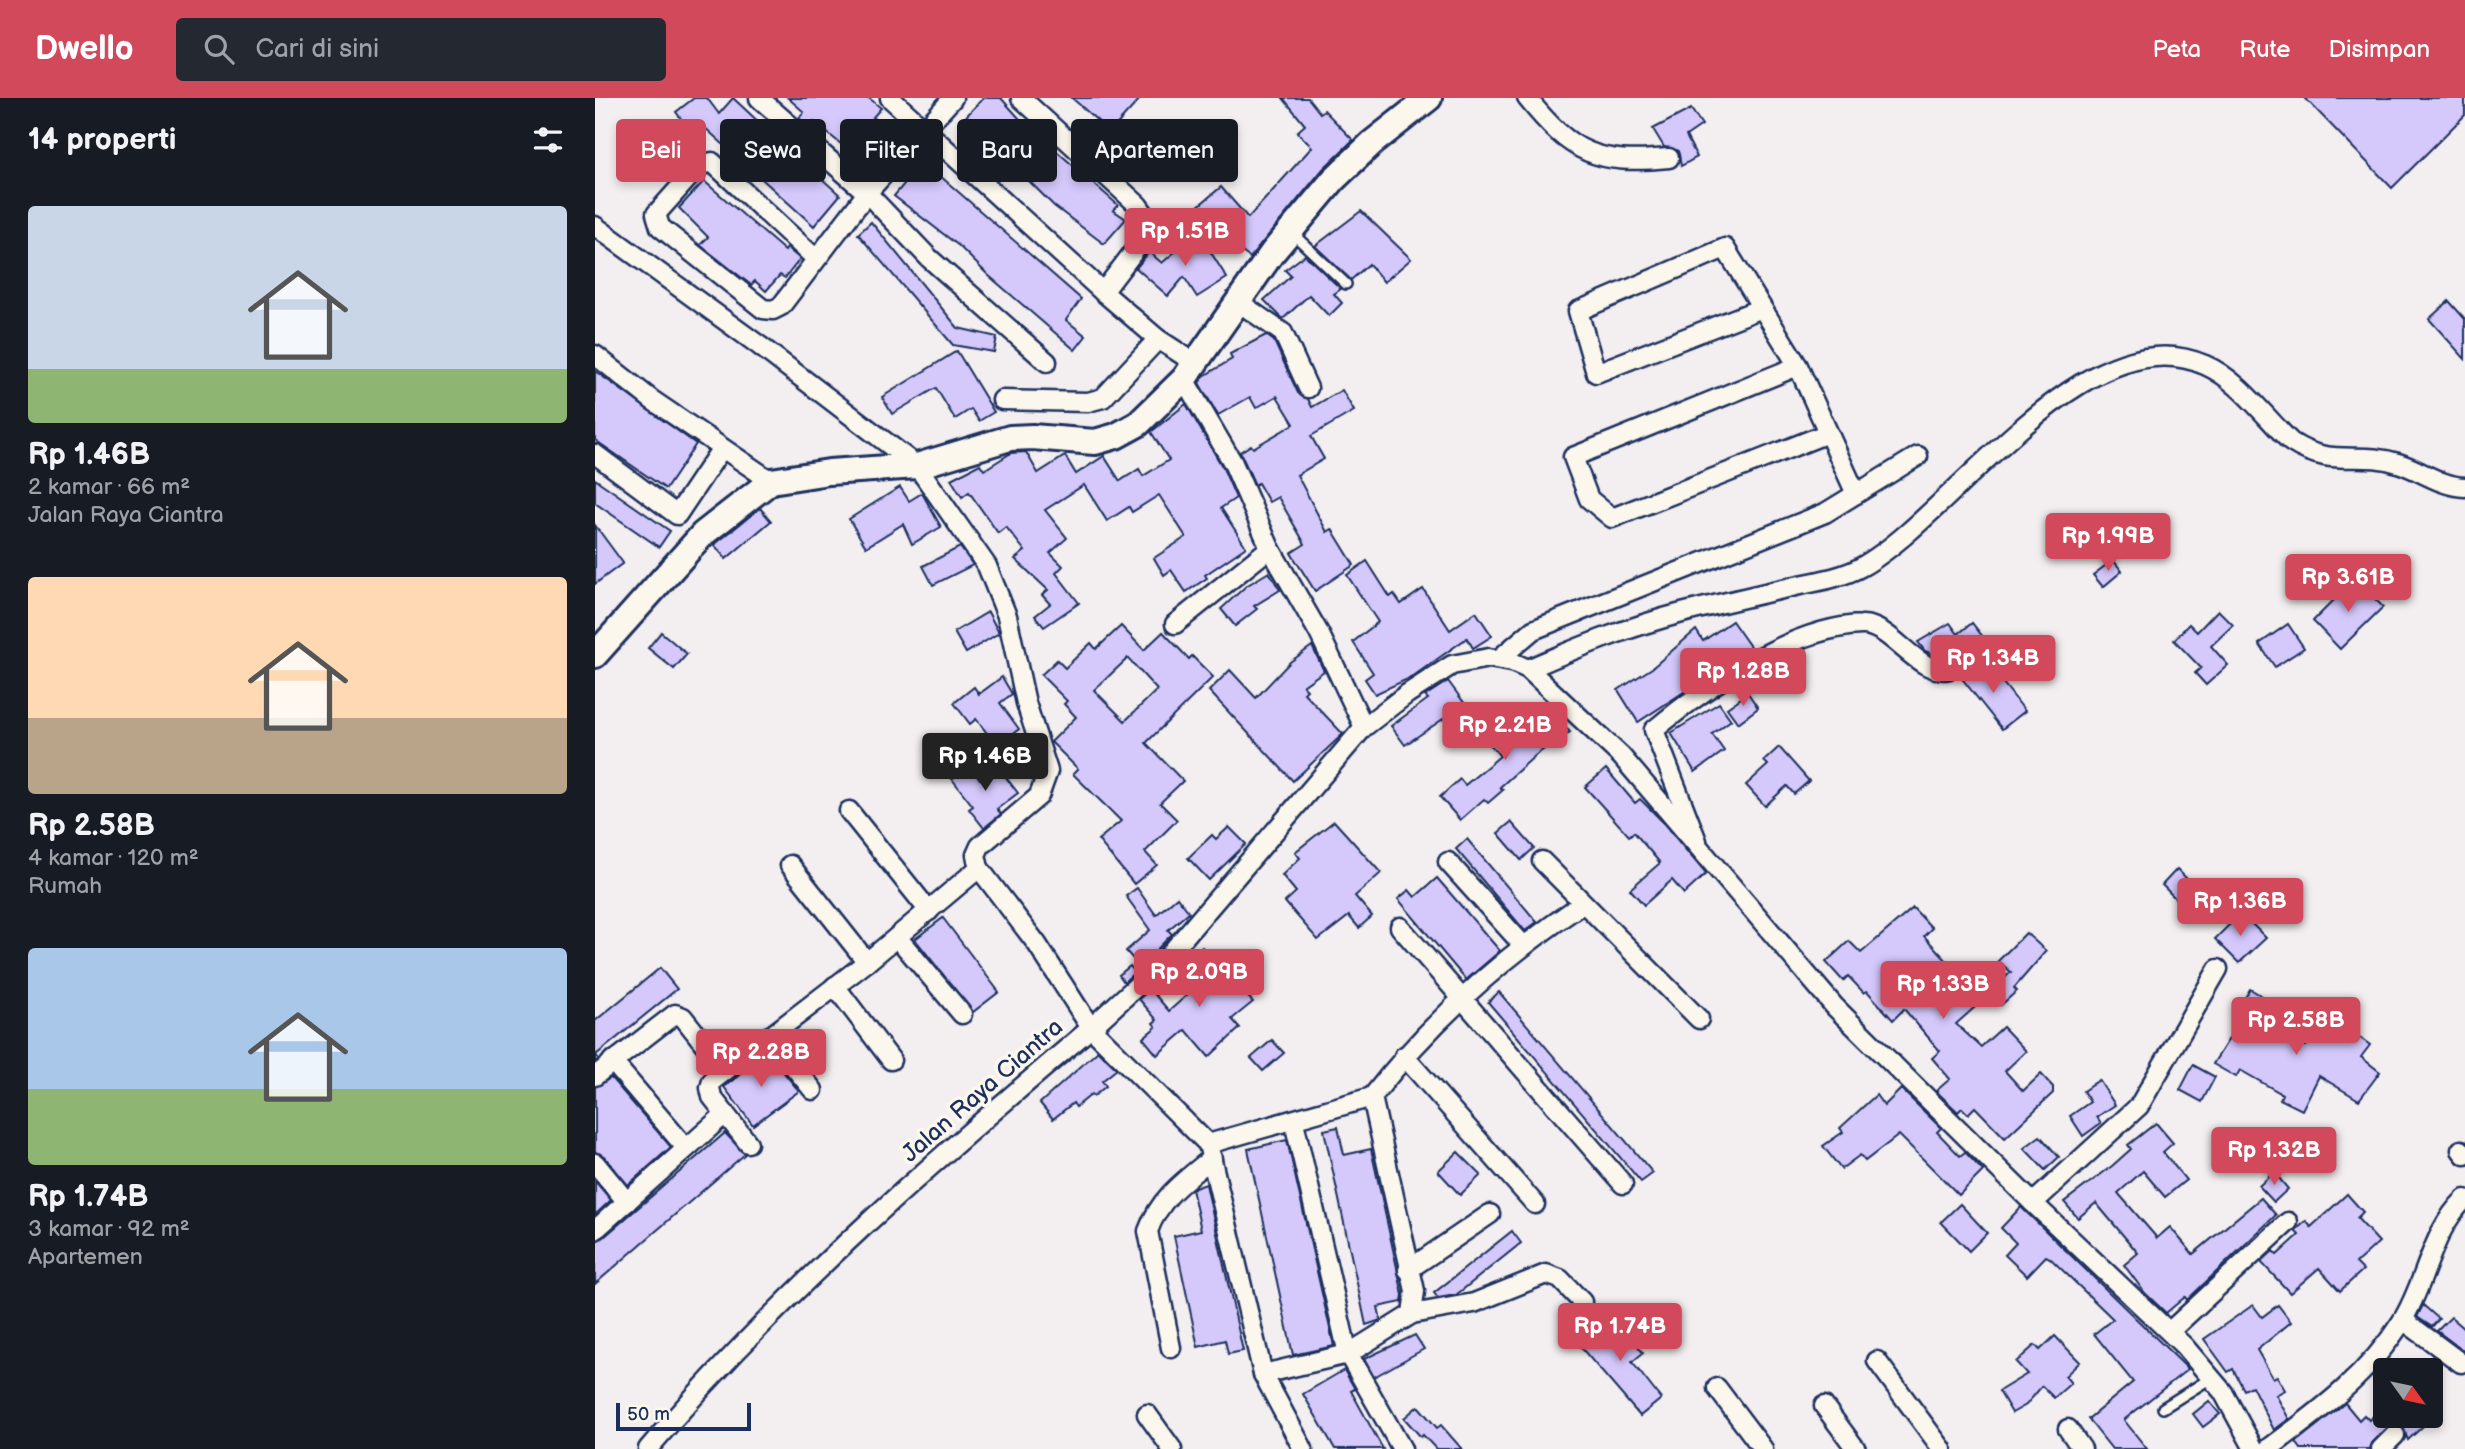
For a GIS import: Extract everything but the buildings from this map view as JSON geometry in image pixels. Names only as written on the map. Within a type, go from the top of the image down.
[{"type":"street","points":[[759,98],[867,194],[929,258],[1047,362]]},
{"type":"street","points":[[890,98],[913,119]]},
{"type":"street","points":[[936,119],[953,98]]},
{"type":"street","points":[[1021,98],[1138,205],[1150,222],[1148,233],[1104,292]]},
{"type":"street","points":[[595,655],[703,534],[771,481],[829,472],[917,467],[1010,438],[1095,442],[1117,436],[1154,411],[1189,371],[1290,230],[1334,179],[1429,98]]},
{"type":"street","points":[[1527,98],[1565,139],[1582,151],[1603,158],[1636,161],[1669,158]]},
{"type":"street","points":[[943,146],[1158,339],[1189,371],[1271,548],[1319,633],[1364,727]]},
{"type":"street","points":[[815,258],[712,162],[699,166],[656,214],[660,227],[768,311],[781,306],[815,258],[878,182]]},
{"type":"street","points":[[595,226],[760,346],[917,467],[987,566],[997,587],[1007,616],[1026,703],[1048,771],[1039,796],[978,849],[979,868],[867,962],[724,1069],[709,1088],[712,1097],[748,1143]]},
{"type":"street","points":[[1762,308],[1596,373],[1578,312],[1725,248],[1762,308],[1797,366],[1856,494]]},
{"type":"street","points":[[1237,301],[1283,333],[1308,387]]},
{"type":"street","points":[[1002,400],[1088,401],[1103,398],[1158,339]]},
{"type":"street","points":[[595,355],[771,481]]},
{"type":"street","points":[[1528,668],[1608,635],[1682,613],[1826,580],[1860,568],[1888,548],[2029,423],[2077,386],[2112,365],[2143,358],[2174,357],[2203,363],[2219,372],[2291,442],[2304,451],[2329,459],[2396,462],[2443,483],[2465,487]]},
{"type":"street","points":[[1797,366],[1573,457],[1589,499],[1612,518],[1828,433]]},
{"type":"street","points":[[595,454],[677,515],[722,448]]},
{"type":"street","points":[[1500,658],[1533,630],[1825,513],[1918,456]]},
{"type":"street","points":[[1175,624],[1271,548]]},
{"type":"street","points":[[1699,848],[1694,828],[1654,730],[1678,710],[1771,651],[1819,631],[1871,625],[1906,652],[1941,669],[1953,667],[1971,654]]},
{"type":"street","points":[[1303,1449],[1263,1374],[1210,1151],[1091,1028],[1163,962],[1364,727],[1407,694],[1452,665],[1500,658],[1528,668],[1621,756],[1835,1007],[2033,1203],[2170,1331],[2223,1392],[2254,1449]]},
{"type":"street","points":[[849,811],[929,911]]},
{"type":"street","points":[[1542,861],[1581,904],[1699,1019]]},
{"type":"street","points":[[1448,862],[1522,944]]},
{"type":"street","points":[[790,865],[867,962]]},
{"type":"street","name":"Jalan Raya Ciantra","points":[[648,1449],[697,1391],[795,1290],[941,1156],[1091,1028],[1037,944],[979,868]]},
{"type":"street","points":[[1171,1348],[1148,1231],[1153,1216],[1169,1193],[1210,1151],[1372,1097],[1404,1056],[1462,998],[1522,944],[1581,904]]},
{"type":"street","points":[[1400,927],[1623,1184]]},
{"type":"street","points":[[897,937],[962,1014]]},
{"type":"street","points":[[2033,1203],[2139,1106],[2218,969]]},
{"type":"street","points":[[835,986],[891,1060]]},
{"type":"street","points":[[595,1076],[671,1016],[678,1014],[724,1069]]},
{"type":"street","points":[[769,1036],[813,1090]]},
{"type":"street","points":[[1404,1056],[1535,1204]]},
{"type":"street","points":[[612,1061],[686,1148]]},
{"type":"street","points":[[1372,1097],[1408,1269],[1416,1295],[1412,1314]]},
{"type":"street","points":[[595,1230],[725,1114]]},
{"type":"street","points":[[1294,1122],[1348,1354],[1402,1449]]},
{"type":"street","points":[[595,1163],[627,1202]]},
{"type":"street","points":[[2268,1449],[2340,1395],[2375,1358],[2403,1320],[2441,1235],[2465,1199]]},
{"type":"street","points":[[1408,1269],[1490,1213]]},
{"type":"street","points":[[2170,1331],[2288,1222]]},
{"type":"street","points":[[1263,1374],[1348,1354],[1412,1314],[1474,1303],[1546,1275],[1560,1279],[1582,1302]]},
{"type":"street","points":[[2403,1320],[2461,1363]]},
{"type":"street","points":[[1877,1361],[1943,1449]]},
{"type":"street","points":[[1717,1388],[1763,1449]]},
{"type":"street","points":[[1824,1406],[1856,1449]]},
{"type":"street","points":[[1147,1414],[1172,1449]]},
{"type":"street","points":[[2068,1429],[2082,1449]]},
{"type":"street","points":[[2381,1449],[2395,1435]]},
{"type":"lane","points":[[1290,230],[1346,284]]},
{"type":"lane","points":[[2162,1408],[2211,1378]]}]
